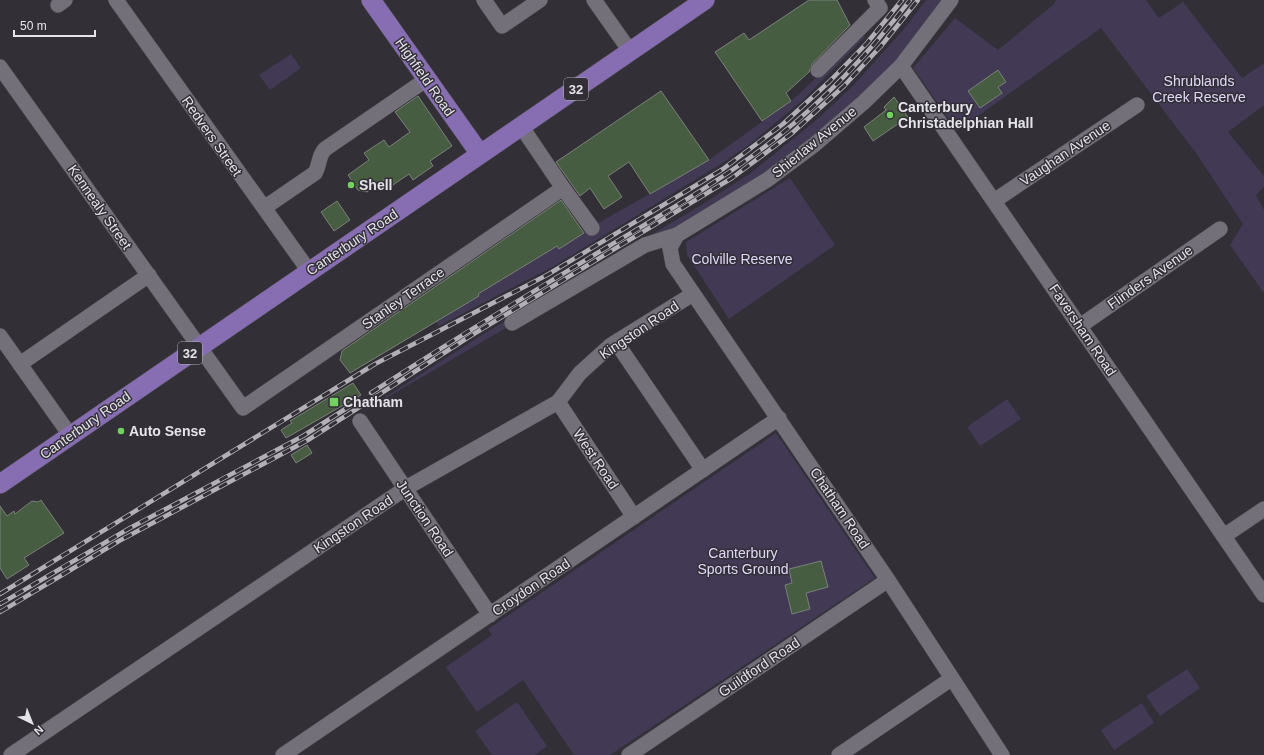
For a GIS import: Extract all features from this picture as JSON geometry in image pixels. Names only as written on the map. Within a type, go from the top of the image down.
[{"type":"main road","name":"Highfield Road","points":[[371,0],[480,154]]},
{"type":"main road","name":"Canterbury Road","points":[[0,484],[704,0]]},
{"type":"street","name":"Redvers Street","points":[[116,0],[309,271]]},
{"type":"street","points":[[484,0],[502,26],[540,0]]},
{"type":"street","points":[[594,0],[630,51]]},
{"type":"street","name":"Shierlaw Avenue","points":[[512,323],[645,245],[677,235],[767,180],[814,145],[864,102],[901,66],[951,0]]},
{"type":"street","points":[[818,70],[881,3]]},
{"type":"street","name":"Faversham Road","points":[[901,66],[1264,595]]},
{"type":"street","name":"Kennealy Street","points":[[0,67],[199,347]]},
{"type":"street","points":[[264,208],[315,173],[318,168],[320,154],[325,149],[427,79]]},
{"type":"street","name":"Vaughan Avenue","points":[[994,201],[1137,105]]},
{"type":"street","points":[[521,126],[592,228]]},
{"type":"street","name":"Stanley Terrace","points":[[199,347],[243,408],[563,188]]},
{"type":"street","name":"Flinders Avenue","points":[[1080,326],[1220,229]]},
{"type":"street","name":"Chatham Road","points":[[677,235],[670,248],[673,264],[888,580],[951,679],[1002,755]]},
{"type":"street","points":[[20,364],[148,275]]},
{"type":"street","name":"Kingston Road","points":[[11,755],[406,488],[558,402],[580,373],[616,342],[693,294]]},
{"type":"street","points":[[0,336],[70,436]]},
{"type":"street","points":[[616,342],[703,470]]},
{"type":"street","name":"West Road","points":[[558,402],[634,517]]},
{"type":"street","name":"Croydon Road","points":[[283,755],[779,418]]},
{"type":"street","name":"Junction Road","points":[[360,420],[490,615]]},
{"type":"street","points":[[1224,536],[1264,509]]},
{"type":"street","name":"Guildford Road","points":[[630,755],[888,580]]},
{"type":"street","points":[[839,755],[951,679]]},
{"type":"green space","points":[[926,0],[945,0],[893,68],[801,149],[720,202],[349,420],[485,333],[703,204],[752,172],[815,121],[851,88],[904,29]]},
{"type":"green space","name":"Shrublands Creek Reserve","points":[[1056,0],[1146,0],[1159,18],[1183,2],[1242,78],[1263,64],[1264,65],[1264,105],[1228,132],[1264,176],[1264,187],[1256,195],[1264,210],[1264,293],[1230,245],[1243,224],[1196,153],[1101,28],[957,131],[913,68],[955,18],[998,50],[1053,5]]},
{"type":"green space","points":[[863,35],[865,37],[804,99],[749,145],[721,164],[554,266],[439,326],[436,322],[479,296],[478,294],[557,246],[559,249],[595,225],[709,160],[791,101]]},
{"type":"green space","points":[[291,54],[301,68],[270,90],[259,75]]},
{"type":"green space","name":"Colville Reserve","points":[[790,178],[835,245],[729,319],[687,255],[686,242]]},
{"type":"green space","points":[[1007,399],[1021,419],[980,446],[967,427]]},
{"type":"green space","name":"Canterbury Sports Ground","points":[[776,433],[875,578],[610,755],[574,755],[523,680],[477,712],[446,667],[492,635],[488,629]]},
{"type":"green space","points":[[1187,669],[1200,688],[1160,716],[1146,696]]},
{"type":"green space","points":[[517,702],[547,746],[535,755],[492,755],[475,731]]},
{"type":"green space","points":[[1142,703],[1154,723],[1114,750],[1101,730]]},
{"type":"building","points":[[809,0],[837,0],[850,25],[812,64],[809,72],[786,93],[791,101],[762,121],[715,52],[744,33],[749,40]]},
{"type":"building","points":[[998,70],[1006,82],[998,87],[1002,93],[980,108],[968,91]]},
{"type":"building","points":[[661,91],[709,160],[650,194],[629,162],[608,176],[622,197],[604,209],[590,188],[580,196],[556,162]]},
{"type":"building","points":[[418,96],[452,146],[430,161],[433,166],[413,180],[409,174],[390,187],[384,180],[367,192],[358,190],[348,175],[369,160],[364,153],[384,140],[389,147],[410,132],[395,112]]},
{"type":"building","points":[[894,97],[908,117],[873,141],[864,127],[886,110],[884,107]]},
{"type":"building","points":[[561,200],[584,233],[559,249],[557,246],[478,294],[479,296],[350,373],[340,360],[342,351]]},
{"type":"building","points":[[337,201],[350,220],[334,231],[321,212]]},
{"type":"building","points":[[353,383],[361,395],[286,438],[281,430],[292,423],[290,421]]},
{"type":"building","points":[[307,445],[312,453],[296,463],[291,455]]},
{"type":"building","points":[[41,500],[64,533],[24,558],[29,565],[7,579],[0,568],[0,506],[7,516],[14,511],[15,514],[32,501],[38,502]]},
{"type":"building","points":[[821,561],[828,587],[806,593],[810,609],[792,614],[785,585],[792,583],[789,569]]},
{"type":"railway","points":[[0,594],[375,364],[547,275],[723,169],[783,124],[829,82],[867,43],[902,0]]},
{"type":"railway","points":[[371,393],[489,318],[694,195],[756,153],[795,123],[831,90],[864,56],[910,0]]},
{"type":"railway","points":[[0,612],[119,541],[308,440],[472,335],[732,178],[791,134],[844,86],[881,46],[918,0]]},
{"type":"railway","points":[[0,604],[130,528],[303,436],[350,406]]},
{"type":"place","name":"Canterbury Christadelphian Hall","points":[[890,115]]},
{"type":"place","name":"Shell","points":[[351,185]]},
{"type":"place","name":"Chatham","points":[[334,402]]},
{"type":"place","name":"Auto Sense","points":[[121,431]]}]
